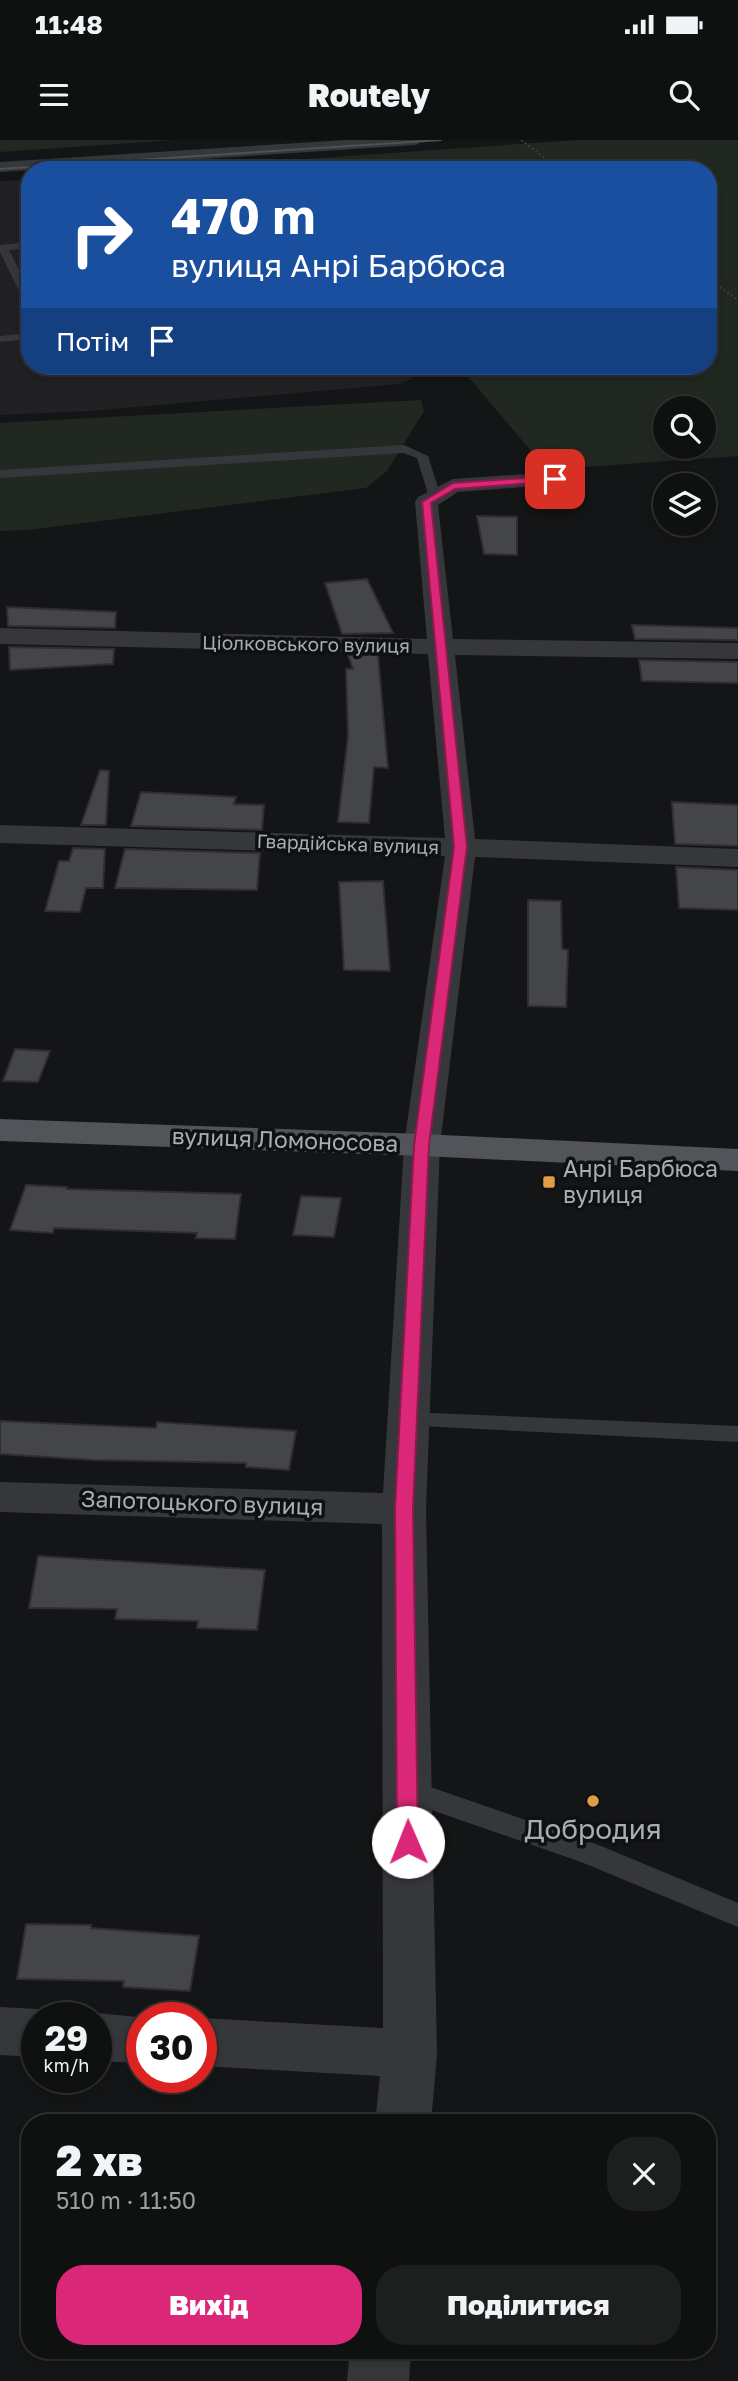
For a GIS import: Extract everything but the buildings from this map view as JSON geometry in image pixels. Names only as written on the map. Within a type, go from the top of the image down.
[{"type":"main road","name":"вулиця Ломоносова","points":[[0,1130],[422,1145],[738,1160]]},
{"type":"street","points":[[92,161],[416,140]]},
{"type":"street","points":[[0,167],[21,166]]},
{"type":"street","points":[[404,2114],[410,2054],[404,1509],[408,1420],[422,1145],[461,847],[426,502],[453,486],[555,479]]},
{"type":"street","name":"Ціолковського вулиця","points":[[0,636],[738,651]]},
{"type":"street","name":"Гвардійська вулиця","points":[[0,834],[738,858]]},
{"type":"street","name":"Запотоцького вулиця","points":[[0,1497],[404,1509]]},
{"type":"street","points":[[0,2031],[21,2033]]},
{"type":"street","points":[[217,2043],[410,2054]]},
{"type":"street","points":[[377,2381],[380,2359]]},
{"type":"lane","points":[[21,246],[1,248],[21,286]]},
{"type":"lane","points":[[0,339],[21,337]]},
{"type":"lane","points":[[0,474],[404,449],[422,456],[435,497]]},
{"type":"lane","points":[[408,1420],[738,1434]]},
{"type":"lane","points":[[407,1790],[591,1854],[738,1915]]},
{"type":"path","points":[[521,140],[550,161]]},
{"type":"path","points":[[717,285],[738,300]]},
{"type":"shaded area","points":[[0,140],[176,140],[0,152]]},
{"type":"shaded area","points":[[577,140],[738,140],[738,456],[716,458],[716,396],[653,396],[653,459],[696,459],[571,468],[532,452],[467,375],[717,375],[717,161],[299,161]]},
{"type":"shaded area","points":[[21,180],[21,375],[410,375],[413,378],[400,384],[90,411],[0,415],[0,181]]},
{"type":"shaded area","points":[[421,400],[424,411],[387,471],[366,488],[28,530],[0,531],[0,423]]},
{"type":"tram line","points":[[122,161],[441,140]]},
{"type":"tram line","points":[[0,169],[21,168]]},
{"type":"place","name":"Анрі Барбюса вулиця","points":[[549,1182]]},
{"type":"place","name":"Добродия","points":[[593,1801]]},
{"type":"route","points":[[408,1842],[404,1509],[422,1145],[461,847],[426,502],[453,486],[555,479]]}]
